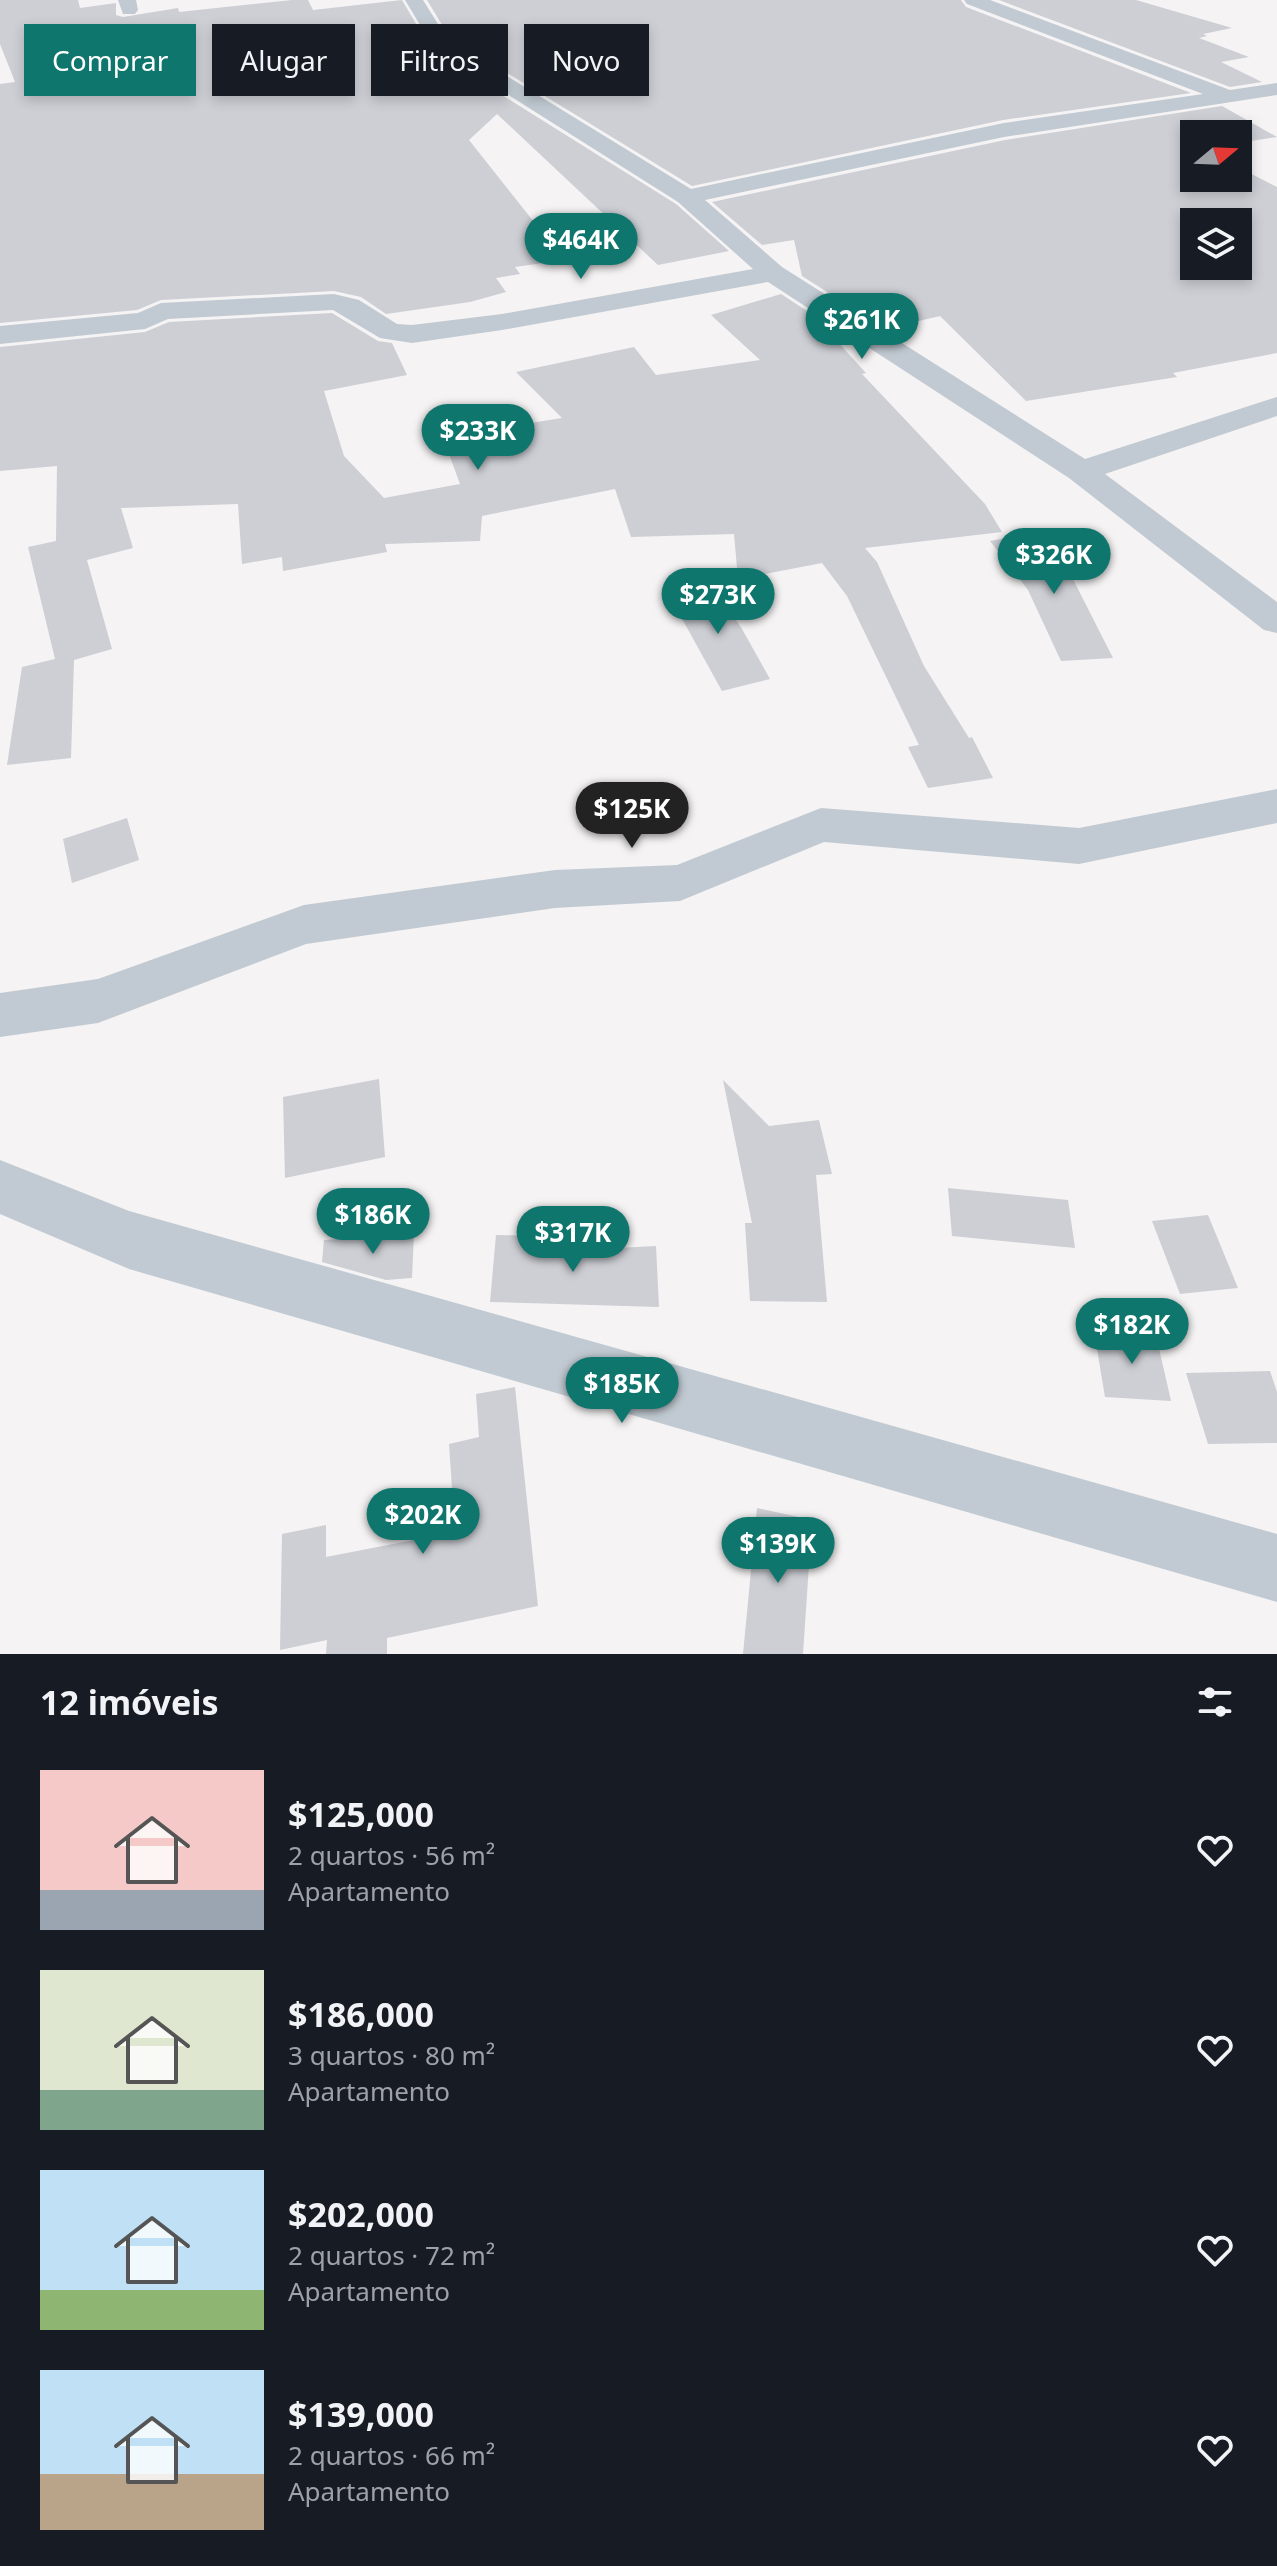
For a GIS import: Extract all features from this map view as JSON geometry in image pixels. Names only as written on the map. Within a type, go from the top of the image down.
[{"type":"street","points":[[414,0],[441,44],[687,197],[773,273],[1081,471],[1277,621]]},
{"type":"street","points":[[973,0],[1265,111]]},
{"type":"street","points":[[687,197],[1004,130],[1277,89]]},
{"type":"street","points":[[0,335],[145,321],[161,311],[334,302],[349,306],[390,332],[424,333],[773,273]]},
{"type":"street","points":[[1081,471],[1277,406]]},
{"type":"street","points":[[0,1015],[98,1001],[304,925],[555,889],[680,883],[821,825],[1079,846],[1277,806]]},
{"type":"street","points":[[0,1187],[129,1240],[1277,1568]]},
{"type":"building","points":[[0,0],[78,0],[80,8],[116,3],[116,15],[123,17],[178,8],[179,12],[292,0],[308,0],[313,10],[402,0],[416,24],[371,24],[371,96],[504,96],[676,204],[729,251],[658,265],[497,114],[469,140],[564,260],[515,267],[520,274],[496,278],[506,292],[470,302],[386,314],[361,297],[334,291],[161,300],[137,310],[0,323],[0,84],[15,82],[0,44]]},
{"type":"building","points":[[427,0],[961,0],[966,7],[1191,93],[1003,120],[692,186],[545,96],[649,96],[649,24],[524,24],[524,83],[508,73],[508,24],[442,24]]},
{"type":"building","points":[[999,0],[1136,0],[1232,28],[1203,34],[1207,36],[1199,38],[1249,57],[1221,62],[1262,82],[1230,87]]},
{"type":"building","points":[[1222,106],[1247,120],[1180,120],[1180,192],[1252,192],[1252,174],[1277,187],[1277,353],[1173,373],[1177,377],[1026,401],[940,316],[885,329],[802,276],[794,240],[762,245],[712,202],[1005,140]]},
{"type":"building","points":[[1252,123],[1277,137],[1252,141]]},
{"type":"building","points":[[781,294],[847,337],[836,340],[866,373],[862,374],[985,504],[1002,532],[865,548],[877,562],[924,666],[969,738],[972,737],[993,778],[928,788],[908,747],[919,745],[847,596],[822,563],[738,579],[734,534],[631,537],[615,489],[482,516],[480,541],[385,544],[387,552],[283,571],[282,557],[242,564],[238,504],[121,508],[133,548],[87,560],[112,649],[74,660],[71,758],[7,765],[22,667],[55,659],[28,547],[56,541],[57,466],[0,471],[0,347],[145,332],[169,322],[332,313],[378,341],[392,343],[407,375],[324,391],[344,456],[384,498],[460,484],[449,454],[518,442],[512,426],[562,418],[516,372],[634,347],[656,375],[760,360],[711,315]]},
{"type":"building","points":[[1048,530],[1113,658],[1061,661],[1028,590],[990,541]]},
{"type":"building","points":[[710,581],[770,679],[722,691],[665,588]]},
{"type":"building","points":[[127,818],[139,860],[72,883],[63,839]]},
{"type":"building","points":[[379,1079],[385,1157],[285,1178],[283,1097]]},
{"type":"building","points":[[723,1080],[769,1126],[819,1120],[832,1174],[816,1175],[827,1302],[750,1301],[745,1223],[752,1223]]},
{"type":"building","points":[[948,1188],[1068,1200],[1075,1248],[952,1236]]},
{"type":"building","points":[[1208,1215],[1238,1288],[1180,1294],[1152,1221]]},
{"type":"building","points":[[414,1234],[412,1278],[386,1280],[322,1262],[324,1240]]},
{"type":"building","points":[[496,1235],[559,1236],[558,1251],[656,1246],[659,1307],[490,1302]]},
{"type":"building","points":[[1094,1331],[1156,1335],[1171,1401],[1105,1397]]},
{"type":"building","points":[[1270,1371],[1277,1392],[1277,1443],[1208,1444],[1186,1373]]},
{"type":"building","points":[[515,1387],[538,1606],[387,1638],[387,1654],[326,1654],[327,1640],[280,1650],[282,1534],[326,1525],[326,1557],[455,1532],[449,1444],[479,1437],[476,1394]]},
{"type":"building","points":[[757,1508],[812,1520],[803,1654],[743,1654]]}]
